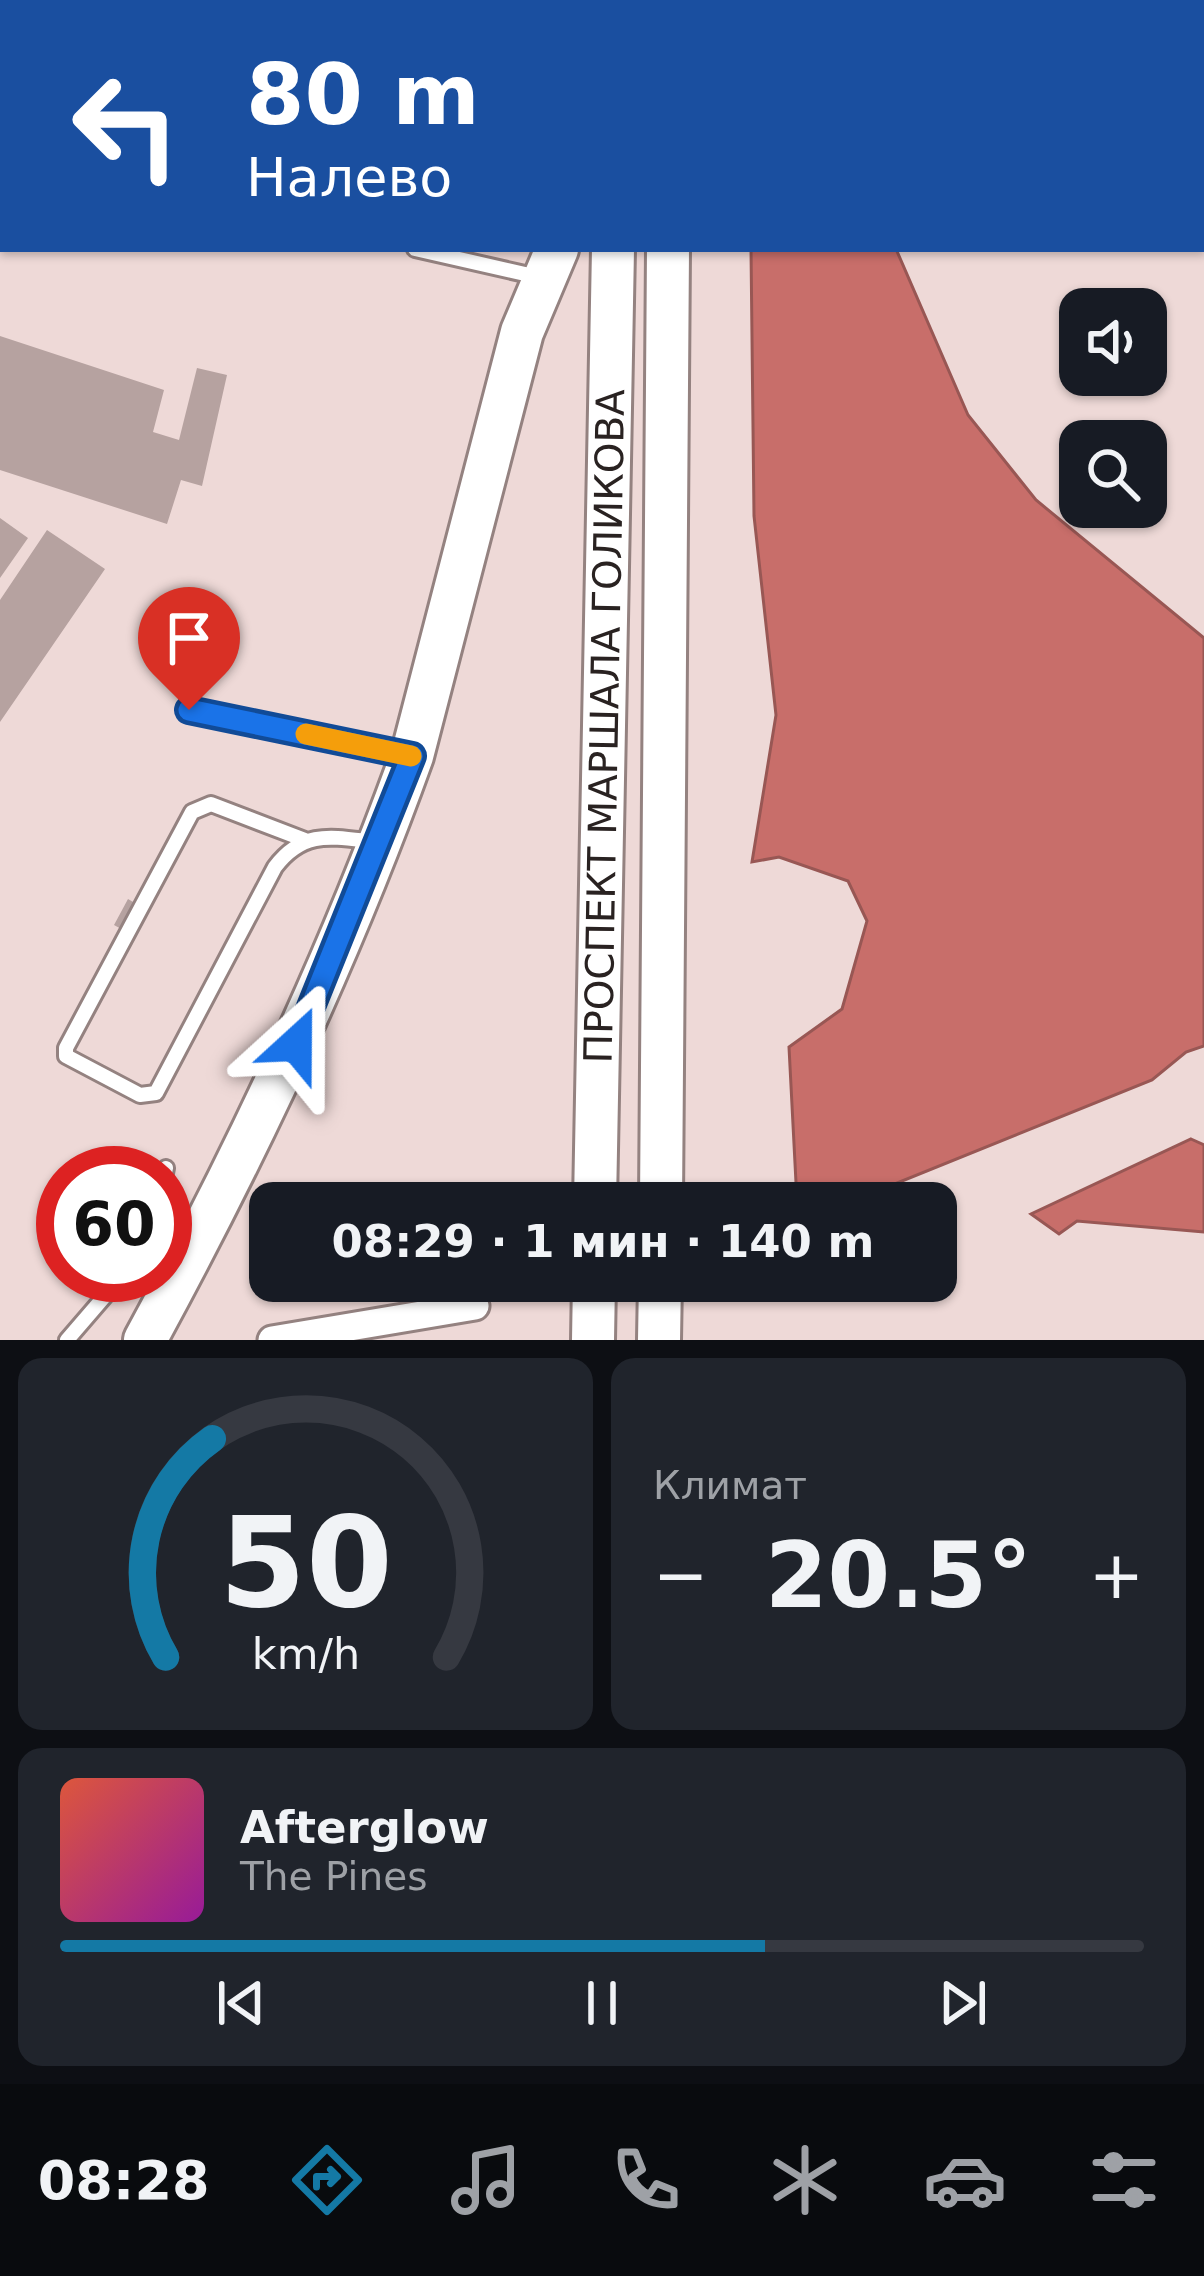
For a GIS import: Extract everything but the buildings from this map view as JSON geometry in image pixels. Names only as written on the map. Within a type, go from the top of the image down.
[{"type":"main road","name":"ПРОСПЕКТ МАРШАЛА ГОЛИКОВА","points":[[595,1182],[613,252]]},
{"type":"main road","name":"ПРОСПЕКТ МАРШАЛА ГОЛИКОВА","points":[[661,1182],[668,252]]},
{"type":"main road","points":[[146,1340],[280,1081],[412,756],[523,332],[538,257]]},
{"type":"main road","points":[[593,1340],[594,1302]]},
{"type":"main road","points":[[659,1340],[660,1302]]},
{"type":"street","points":[[272,1340],[475,1306]]},
{"type":"lane","points":[[462,252],[538,257]]},
{"type":"lane","points":[[189,710],[412,756]]},
{"type":"lane","points":[[305,840],[211,804],[192,812],[66,1048],[66,1056],[140,1095],[156,1093],[288,850],[305,840],[331,837],[380,843]]},
{"type":"lane","points":[[68,1340],[101,1302]]},
{"type":"shaded area","points":[[751,252],[897,252],[968,415],[1036,500],[1059,519],[1059,528],[1070,528],[1204,638],[1204,1046],[1186,1052],[1152,1080],[900,1182],[796,1182],[789,1047],[842,1009],[867,921],[848,881],[779,857],[752,862],[776,715],[754,516]]},
{"type":"shaded area","points":[[1191,1139],[1204,1145],[1204,1232],[1077,1221],[1059,1234],[1031,1214]]},
{"type":"slow traffic","points":[[306,734],[411,756]]},
{"type":"route","points":[[189,710],[412,756],[296,1044]]}]
